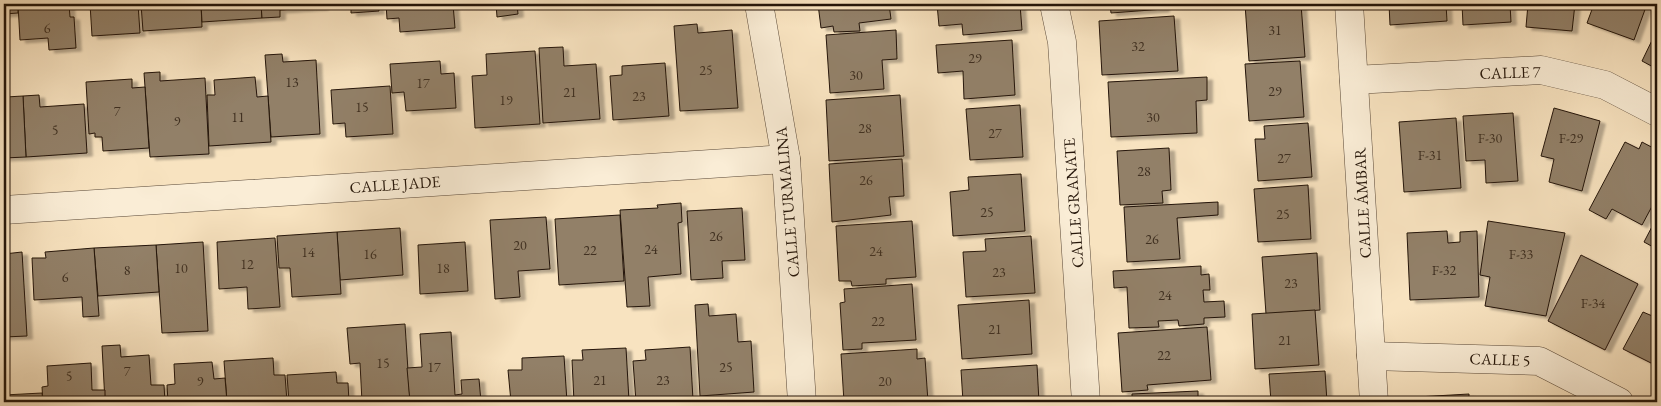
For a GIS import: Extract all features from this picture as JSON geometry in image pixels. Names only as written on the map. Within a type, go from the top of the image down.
[{"type":"street","name":"CALLE TURMALINA","points":[[759,4],[786,159],[802,402]]},
{"type":"street","name":"CALLE GRANATE","points":[[1054,4],[1062,42],[1086,402]]},
{"type":"street","name":"CALLE ÁMBAR","points":[[1350,4],[1374,402]]},
{"type":"street","name":"CALLE 7","points":[[1354,80],[1542,70],[1605,85],[1657,112]]},
{"type":"street","name":"CALLE JADE","points":[[4,210],[786,159]]},
{"type":"street","name":"CALLE 5","points":[[1371,356],[1539,361],[1619,402]]},
{"type":"building","points":[[4,4],[18,4],[18,13],[4,14]]},
{"type":"building","points":[[18,4],[69,4],[70,17],[74,17],[76,48],[49,50],[48,38],[20,40]]},
{"type":"building","points":[[90,4],[138,4],[140,33],[92,36]]},
{"type":"building","points":[[141,4],[201,4],[202,27],[143,31]]},
{"type":"building","points":[[201,4],[261,4],[262,18],[202,22]]},
{"type":"building","points":[[261,4],[323,4],[323,7],[280,10],[280,17],[262,18]]},
{"type":"building","points":[[351,4],[378,4],[379,11],[351,13]]},
{"type":"building","points":[[386,4],[453,4],[455,28],[400,32],[399,18],[387,19]]},
{"type":"building","points":[[496,4],[517,4],[518,14],[497,17]]},
{"type":"building","points":[[818,4],[889,4],[891,19],[859,23],[860,31],[834,32],[833,26],[821,28]]},
{"type":"building","points":[[937,4],[1020,4],[1022,30],[963,35],[962,24],[939,26]]},
{"type":"building","points":[[1110,4],[1164,4],[1164,9],[1111,13]]},
{"type":"building","points":[[1245,4],[1301,4],[1305,57],[1249,61]]},
{"type":"building","points":[[1389,4],[1446,4],[1447,21],[1390,25]]},
{"type":"building","points":[[1462,4],[1510,4],[1511,22],[1463,25]]},
{"type":"building","points":[[1528,4],[1575,4],[1572,31],[1526,27]]},
{"type":"building","points":[[1594,4],[1647,4],[1634,40],[1587,23]]},
{"type":"building","points":[[1174,16],[1178,71],[1102,75],[1099,21]]},
{"type":"building","points":[[697,24],[698,33],[732,30],[738,108],[680,111],[674,26]]},
{"type":"building","points":[[896,30],[897,59],[882,60],[884,89],[830,93],[826,35]]},
{"type":"building","points":[[1657,30],[1657,69],[1642,61]]},
{"type":"building","points":[[1012,40],[1015,95],[964,99],[963,71],[938,73],[936,45]]},
{"type":"building","points":[[563,47],[564,66],[596,64],[600,119],[543,123],[539,48]]},
{"type":"building","points":[[535,51],[540,124],[475,128],[472,76],[487,75],[486,54]]},
{"type":"building","points":[[282,54],[283,62],[316,60],[320,134],[271,137],[265,55]]},
{"type":"building","points":[[440,61],[441,74],[454,73],[456,108],[406,111],[404,92],[392,93],[390,64]]},
{"type":"building","points":[[1300,61],[1304,117],[1249,121],[1245,64]]},
{"type":"building","points":[[665,63],[669,116],[613,120],[610,76],[622,75],[622,66]]},
{"type":"building","points":[[160,72],[160,81],[205,78],[209,154],[150,157],[144,73]]},
{"type":"building","points":[[255,77],[257,97],[268,96],[271,142],[209,146],[207,95],[215,95],[214,80]]},
{"type":"building","points":[[1207,77],[1207,100],[1196,101],[1197,133],[1111,137],[1108,82]]},
{"type":"building","points":[[132,79],[132,88],[145,87],[149,148],[103,151],[102,137],[95,137],[95,133],[89,134],[86,82]]},
{"type":"building","points":[[390,86],[393,134],[346,137],[345,123],[333,124],[331,90]]},
{"type":"building","points":[[39,95],[40,107],[84,104],[87,153],[26,157],[23,96]]},
{"type":"building","points":[[900,95],[904,156],[829,161],[826,100]]},
{"type":"building","points":[[23,96],[26,157],[4,158],[6,97]]},
{"type":"building","points":[[1020,105],[1023,157],[970,160],[966,109]]},
{"type":"building","points":[[1554,108],[1600,121],[1582,191],[1549,182],[1554,159],[1541,156]]},
{"type":"building","points":[[1513,113],[1518,181],[1486,183],[1485,160],[1466,161],[1463,116]]},
{"type":"building","points":[[1456,118],[1461,188],[1404,192],[1399,122]]},
{"type":"building","points":[[1308,123],[1312,177],[1258,181],[1255,139],[1265,139],[1264,126]]},
{"type":"building","points":[[1625,142],[1639,149],[1642,142],[1657,150],[1657,197],[1642,225],[1612,209],[1606,219],[1589,210]]},
{"type":"building","points":[[1169,148],[1171,190],[1162,191],[1163,203],[1120,205],[1117,151]]},
{"type":"building","points":[[902,159],[904,196],[889,197],[891,215],[832,222],[829,164]]},
{"type":"building","points":[[1021,174],[1025,231],[953,236],[950,192],[969,190],[968,177]]},
{"type":"building","points":[[1308,185],[1311,239],[1258,242],[1254,189]]},
{"type":"building","points":[[1218,202],[1218,215],[1177,218],[1180,259],[1127,262],[1124,207]]},
{"type":"building","points":[[681,203],[682,222],[678,223],[681,274],[648,277],[650,306],[627,307],[620,210],[658,208],[657,205]]},
{"type":"building","points":[[742,208],[745,260],[722,261],[723,278],[691,280],[687,211]]},
{"type":"building","points":[[620,215],[624,281],[559,285],[555,219]]},
{"type":"building","points":[[546,217],[550,269],[518,271],[520,297],[495,299],[490,220]]},
{"type":"building","points":[[1657,217],[1657,249],[1644,242]]},
{"type":"building","points":[[912,221],[916,277],[886,279],[886,284],[852,286],[851,281],[839,281],[836,226]]},
{"type":"building","points":[[1488,221],[1565,233],[1546,316],[1485,306],[1490,277],[1480,275]]},
{"type":"building","points":[[400,228],[403,275],[340,280],[337,232]]},
{"type":"building","points":[[1447,231],[1448,243],[1460,242],[1460,232],[1477,231],[1479,297],[1410,300],[1407,233]]},
{"type":"building","points":[[337,232],[341,294],[292,297],[290,268],[279,268],[277,236]]},
{"type":"building","points":[[1031,236],[1035,293],[966,297],[963,252],[986,251],[985,239]]},
{"type":"building","points":[[275,238],[280,307],[248,309],[247,287],[219,289],[217,242]]},
{"type":"building","points":[[203,242],[208,331],[162,333],[156,245]]},
{"type":"building","points":[[465,242],[468,291],[420,294],[418,245]]},
{"type":"building","points":[[156,245],[159,292],[98,296],[94,248]]},
{"type":"building","points":[[94,248],[99,316],[83,317],[82,297],[34,300],[32,258],[46,258],[45,252]]},
{"type":"building","points":[[22,252],[27,336],[4,337],[4,254]]},
{"type":"building","points":[[1317,253],[1320,310],[1266,314],[1262,257]]},
{"type":"building","points":[[1581,255],[1638,284],[1605,350],[1548,321]]},
{"type":"building","points":[[1201,266],[1201,275],[1209,274],[1210,290],[1203,290],[1204,302],[1224,301],[1225,317],[1204,318],[1204,324],[1179,326],[1178,320],[1158,321],[1159,327],[1129,328],[1127,287],[1114,288],[1113,271]]},
{"type":"building","points":[[912,284],[916,340],[862,343],[862,349],[843,350],[840,303],[845,302],[844,289]]},
{"type":"building","points":[[1029,300],[1032,354],[962,359],[958,305]]},
{"type":"building","points":[[708,304],[709,316],[736,314],[738,342],[751,341],[754,392],[700,396],[695,305]]},
{"type":"building","points":[[1315,310],[1319,365],[1255,369],[1252,314]]},
{"type":"building","points":[[1643,312],[1657,318],[1657,366],[1623,349]]},
{"type":"building","points":[[405,324],[410,402],[362,402],[360,363],[350,364],[347,328]]},
{"type":"building","points":[[1207,327],[1211,380],[1147,385],[1148,390],[1122,392],[1118,333]]},
{"type":"building","points":[[451,332],[455,395],[462,394],[461,380],[479,379],[481,402],[410,402],[407,368],[422,367],[420,334]]},
{"type":"building","points":[[120,345],[121,357],[149,355],[151,385],[164,385],[165,402],[105,402],[102,346]]},
{"type":"building","points":[[690,347],[693,400],[636,402],[633,361],[646,360],[645,350]]},
{"type":"building","points":[[626,348],[629,401],[574,402],[572,360],[583,360],[582,350]]},
{"type":"building","points":[[917,349],[917,359],[925,358],[928,402],[844,402],[841,354]]},
{"type":"building","points":[[564,356],[567,402],[511,402],[508,370],[522,370],[522,358]]},
{"type":"building","points":[[273,358],[274,375],[285,375],[287,402],[227,402],[224,361]]},
{"type":"building","points":[[212,362],[214,379],[225,378],[227,402],[168,402],[167,385],[175,384],[174,364]]},
{"type":"building","points":[[91,363],[92,390],[105,390],[105,402],[43,402],[42,387],[48,386],[47,366]]},
{"type":"building","points":[[1037,365],[1039,402],[963,402],[961,370]]},
{"type":"building","points":[[1325,371],[1327,402],[1271,402],[1269,374]]},
{"type":"building","points":[[336,372],[337,383],[348,383],[349,402],[289,402],[287,375]]},
{"type":"building","points":[[1198,391],[1198,402],[1132,402],[1132,394]]},
{"type":"building","points":[[42,393],[43,402],[4,402],[4,395]]},
{"type":"building","points":[[1469,394],[1469,402],[1417,402],[1417,397]]}]
